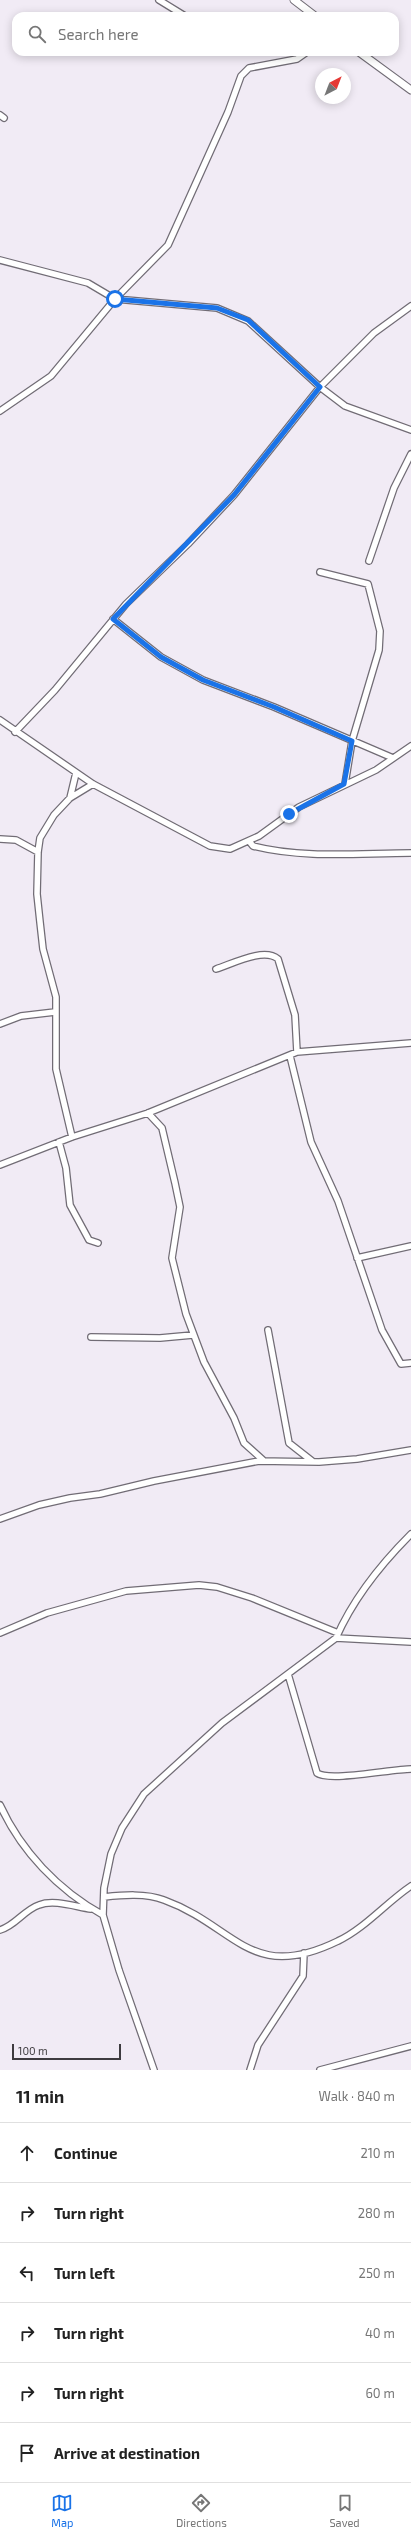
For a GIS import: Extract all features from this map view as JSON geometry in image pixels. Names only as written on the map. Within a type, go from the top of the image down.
[{"type":"street","points":[[159,0],[178,12]]},
{"type":"street","points":[[294,0],[310,12]]},
{"type":"street","points":[[0,411],[51,376],[115,299],[168,245],[228,112],[241,76],[249,68],[297,58],[300,56]]},
{"type":"street","points":[[364,56],[411,90]]},
{"type":"street","points":[[0,260],[88,282],[115,299],[217,308],[248,320],[320,387],[355,410],[411,430]]},
{"type":"street","points":[[15,732],[55,690],[113,619],[234,495],[320,387],[374,333],[411,306]]},
{"type":"street","points":[[369,561],[394,488],[411,454]]},
{"type":"street","points":[[320,572],[368,584],[380,630],[379,650],[352,741],[344,784]]},
{"type":"street","points":[[113,619],[161,657],[203,680],[274,707],[394,758]]},
{"type":"street","points":[[0,720],[15,732],[93,784],[210,846],[230,849],[259,836],[299,807],[344,784],[376,770],[411,746]]},
{"type":"street","points":[[70,798],[76,773]]},
{"type":"street","points":[[72,1137],[56,1069],[54,1012],[56,998],[43,949],[38,908],[38,852],[40,838],[54,815],[70,798],[93,784]]},
{"type":"street","points":[[0,839],[16,840],[38,852]]},
{"type":"street","points":[[249,841],[253,846],[260,848],[305,852],[411,854]]},
{"type":"street","points":[[216,969],[261,955],[274,956],[278,959],[295,1015],[297,1052]]},
{"type":"street","points":[[0,1024],[21,1016],[54,1012]]},
{"type":"street","points":[[0,1165],[72,1137],[148,1113],[297,1052],[411,1042]]},
{"type":"street","points":[[290,1056],[311,1142],[338,1201],[382,1330],[401,1364],[411,1363]]},
{"type":"street","points":[[148,1113],[162,1128],[180,1207],[172,1258],[181,1297],[193,1335],[204,1362],[234,1418],[244,1443],[263,1460]]},
{"type":"street","points":[[59,1142],[66,1168],[70,1205],[89,1240],[98,1243]]},
{"type":"street","points":[[357,1258],[411,1246]]},
{"type":"street","points":[[268,1330],[289,1443],[313,1462]]},
{"type":"street","points":[[91,1337],[160,1338],[193,1335]]},
{"type":"street","points":[[0,1519],[39,1505],[70,1498],[100,1494],[154,1481],[263,1460],[313,1462],[357,1459],[411,1450]]},
{"type":"street","points":[[154,2070],[119,1970],[103,1915],[104,1896],[114,1848],[122,1828],[144,1794],[222,1723],[337,1636],[368,1584],[411,1534]]},
{"type":"street","points":[[0,1632],[47,1613],[126,1591],[199,1585],[217,1587],[252,1598],[337,1636],[411,1642]]},
{"type":"street","points":[[288,1674],[317,1773],[323,1776],[341,1777],[411,1769]]},
{"type":"street","points":[[0,1805],[9,1826],[30,1856],[92,1909],[103,1915]]},
{"type":"street","points":[[104,1896],[133,1895],[163,1899],[187,1909],[238,1945],[265,1956],[290,1956],[304,1953],[340,1940],[411,1886]]},
{"type":"street","points":[[0,1930],[7,1928],[39,1905],[54,1904],[92,1909]]},
{"type":"street","points":[[250,2070],[258,2045],[303,1976],[304,1953]]},
{"type":"street","points":[[320,2070],[411,2046]]},
{"type":"route","points":[[115,299],[217,308],[248,320],[320,387],[269,449],[234,495],[206,523],[188,544],[126,604],[113,619],[161,657],[203,680],[274,707],[352,741],[344,784],[299,807],[289,814]]}]
